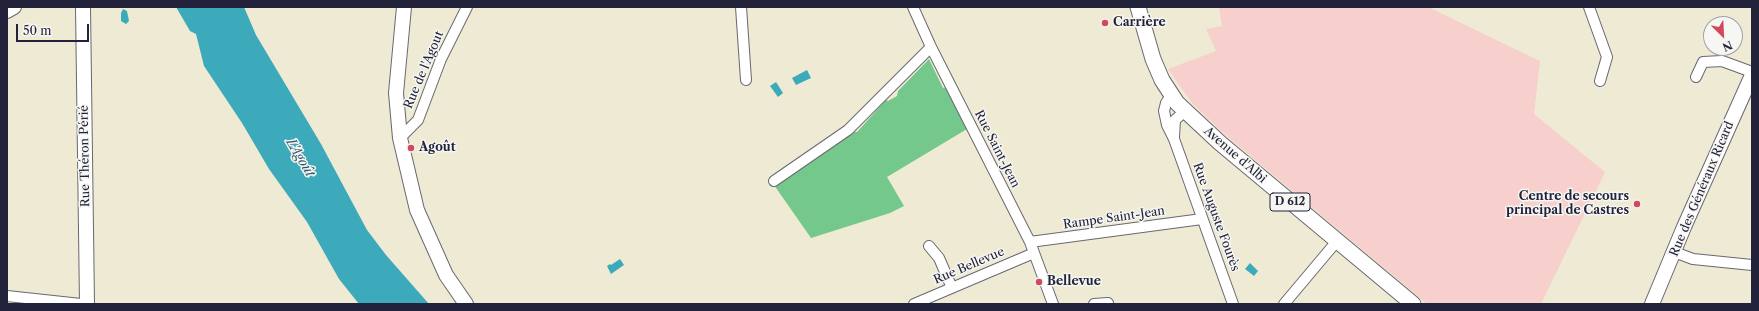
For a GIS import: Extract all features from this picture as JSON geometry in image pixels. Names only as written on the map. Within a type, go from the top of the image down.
[{"type":"main road","name":"D 612","points":[[1138,7],[1152,59],[1171,96]]},
{"type":"main road","name":"Avenue d'Albi","points":[[1171,96],[1220,143],[1413,304]]},
{"type":"street","points":[[7,11],[14,7]]},
{"type":"street","name":"Rue Théron Périé","points":[[83,7],[87,304]]},
{"type":"street","points":[[404,7],[396,93],[400,138],[417,210],[446,275],[466,304]]},
{"type":"street","name":"Rue de l'Agout","points":[[400,138],[418,120],[441,58],[467,7]]},
{"type":"street","points":[[741,7],[746,80]]},
{"type":"street","name":"Rue Saint-Jean","points":[[913,7],[931,47],[1030,242],[1053,304]]},
{"type":"street","points":[[1589,7],[1607,57],[1600,81]]},
{"type":"street","points":[[774,181],[848,130],[931,47]]},
{"type":"street","points":[[1696,78],[1703,62],[1722,61],[1752,72]]},
{"type":"street","name":"Rue des Généraux Ricard","points":[[1652,304],[1684,227],[1752,75]]},
{"type":"street","name":"Rue Auguste Fourès","points":[[1171,96],[1166,103],[1165,117],[1167,125],[1174,139],[1233,304]]},
{"type":"street","name":"Rue Auguste Fourès","points":[[1174,139],[1175,120],[1185,111]]},
{"type":"street","name":"Rampe Saint-Jean","points":[[1030,242],[1202,219]]},
{"type":"street","points":[[1284,304],[1337,241]]},
{"type":"street","points":[[929,246],[939,258],[952,288]]},
{"type":"street","points":[[1674,252],[1693,259],[1752,265]]},
{"type":"street","name":"Rue Bellevue","points":[[914,304],[1034,253]]},
{"type":"street","points":[[7,296],[81,304]]},
{"type":"street","points":[[1094,304],[1108,303]]},
{"type":"shaded area","points":[[1219,7],[1428,7],[1540,61],[1534,114],[1605,172],[1541,304],[1427,304],[1222,132],[1192,103],[1168,69],[1216,51],[1206,29],[1222,26]]},
{"type":"green space","points":[[929,59],[943,88],[946,87],[967,129],[887,177],[904,206],[890,213],[811,238],[774,185],[851,131],[857,132],[886,100],[888,101],[897,96],[898,91]]},
{"type":"water","name":"L'Agoût","points":[[176,7],[244,7],[256,35],[321,144],[367,230],[386,255],[429,304],[359,304],[339,279],[307,222],[269,169],[242,123],[204,66],[196,34],[190,31]]},
{"type":"water","points":[[123,9],[127,11],[129,21],[126,24],[121,21],[121,13]]},
{"type":"water","points":[[807,70],[811,78],[796,85],[792,78]]},
{"type":"water","points":[[776,82],[783,93],[778,97],[770,86]]},
{"type":"water","points":[[620,259],[624,265],[611,274],[607,266]]},
{"type":"water","points":[[1250,263],[1258,271],[1254,276],[1245,269]]},
{"type":"place","name":"Carrière","points":[[1105,23]]},
{"type":"place","name":"Agoût","points":[[411,148]]},
{"type":"place","name":"Centre de secours principal de Castres","points":[[1637,204]]},
{"type":"place","name":"Bellevue","points":[[1039,282]]}]
